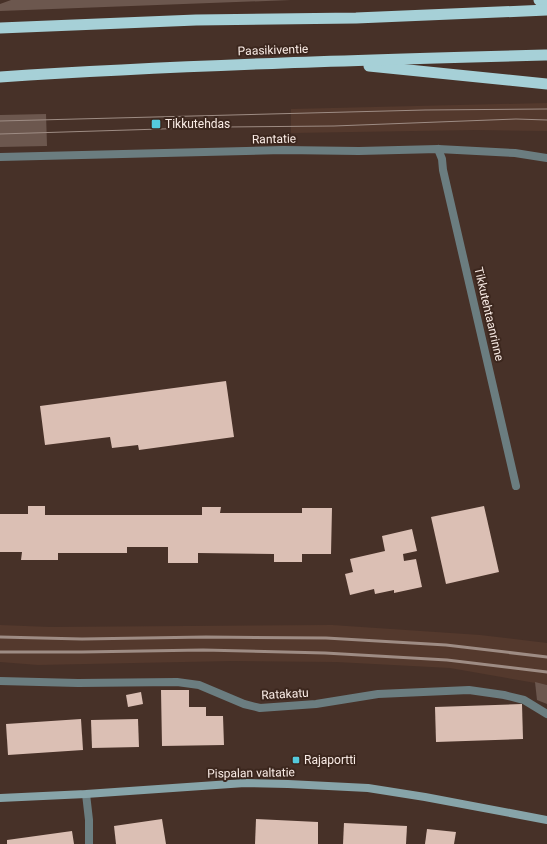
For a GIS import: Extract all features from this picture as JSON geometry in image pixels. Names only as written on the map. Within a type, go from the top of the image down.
[{"type":"highway","points":[[539,0],[547,1]]},
{"type":"highway","points":[[0,28],[196,20],[356,18],[547,10]]},
{"type":"highway","name":"Paasikiventie","points":[[0,77],[129,69],[326,61],[547,55]]},
{"type":"highway","points":[[326,61],[547,84]]},
{"type":"main road","name":"Pispalan valtatie","points":[[0,798],[86,794],[246,783],[368,788],[547,820]]},
{"type":"street","name":"Rantatie","points":[[0,157],[284,150],[359,151],[438,149],[515,153],[547,158]]},
{"type":"street","name":"Tikkutehtaanrinne","points":[[438,149],[442,159],[443,170],[516,486]]},
{"type":"street","name":"Ratakatu","points":[[0,681],[78,683],[177,682],[199,685],[244,704],[260,708],[316,704],[378,694],[469,690],[504,695],[524,700],[547,714]]},
{"type":"street","points":[[86,794],[89,820],[89,844]]},
{"type":"shaded area","points":[[11,0],[291,0],[0,11],[0,4]]},
{"type":"shaded area","points":[[547,103],[547,131],[476,130],[291,133],[291,109]]},
{"type":"shaded area","points":[[46,114],[47,146],[0,147],[0,115]]},
{"type":"shaded area","points":[[0,625],[50,627],[332,625],[480,635],[547,643],[547,685],[450,668],[336,662],[232,661],[38,665],[0,662]]},
{"type":"shaded area","points":[[535,682],[547,685],[547,704],[537,700]]},
{"type":"building","points":[[226,381],[234,437],[139,450],[138,445],[112,448],[110,437],[45,445],[40,406]]},
{"type":"building","points":[[28,506],[45,506],[45,515],[202,515],[202,507],[221,507],[220,513],[302,513],[302,508],[332,508],[331,554],[302,554],[302,562],[274,562],[274,554],[198,553],[198,563],[168,563],[168,547],[127,547],[127,553],[58,553],[58,560],[21,560],[22,552],[0,552],[0,514],[28,514]]},
{"type":"building","points":[[484,506],[499,572],[446,584],[431,517]]},
{"type":"building","points":[[412,529],[417,551],[403,554],[404,561],[416,559],[422,587],[394,593],[394,590],[375,594],[374,589],[350,595],[345,574],[353,572],[350,559],[385,551],[382,536]]},
{"type":"building","points":[[161,690],[189,690],[189,707],[206,707],[206,716],[223,716],[224,745],[162,746]]},
{"type":"building","points":[[141,692],[143,704],[128,707],[126,695]]},
{"type":"building","points":[[522,704],[523,739],[436,742],[435,707]]},
{"type":"building","points":[[81,719],[83,750],[8,755],[6,724]]},
{"type":"building","points":[[138,719],[139,747],[92,748],[91,720]]},
{"type":"building","points":[[162,819],[166,844],[116,844],[114,826]]},
{"type":"building","points":[[256,819],[318,822],[318,844],[255,844]]},
{"type":"building","points":[[344,823],[407,826],[406,844],[343,844]]},
{"type":"building","points":[[427,829],[456,832],[454,844],[425,844]]},
{"type":"building","points":[[72,831],[74,844],[7,844],[7,840]]},
{"type":"tram line","points":[[0,121],[425,110],[547,109]]},
{"type":"tram line","points":[[0,134],[225,127],[334,126],[516,119],[547,120]]},
{"type":"railway","points":[[0,637],[82,639],[206,637],[326,638],[446,645],[547,657]]},
{"type":"railway","points":[[0,652],[203,650],[325,653],[447,660],[547,672]]},
{"type":"place","name":"Tikkutehdas","points":[[156,124]]},
{"type":"place","name":"Rajaportti","points":[[296,760]]}]
